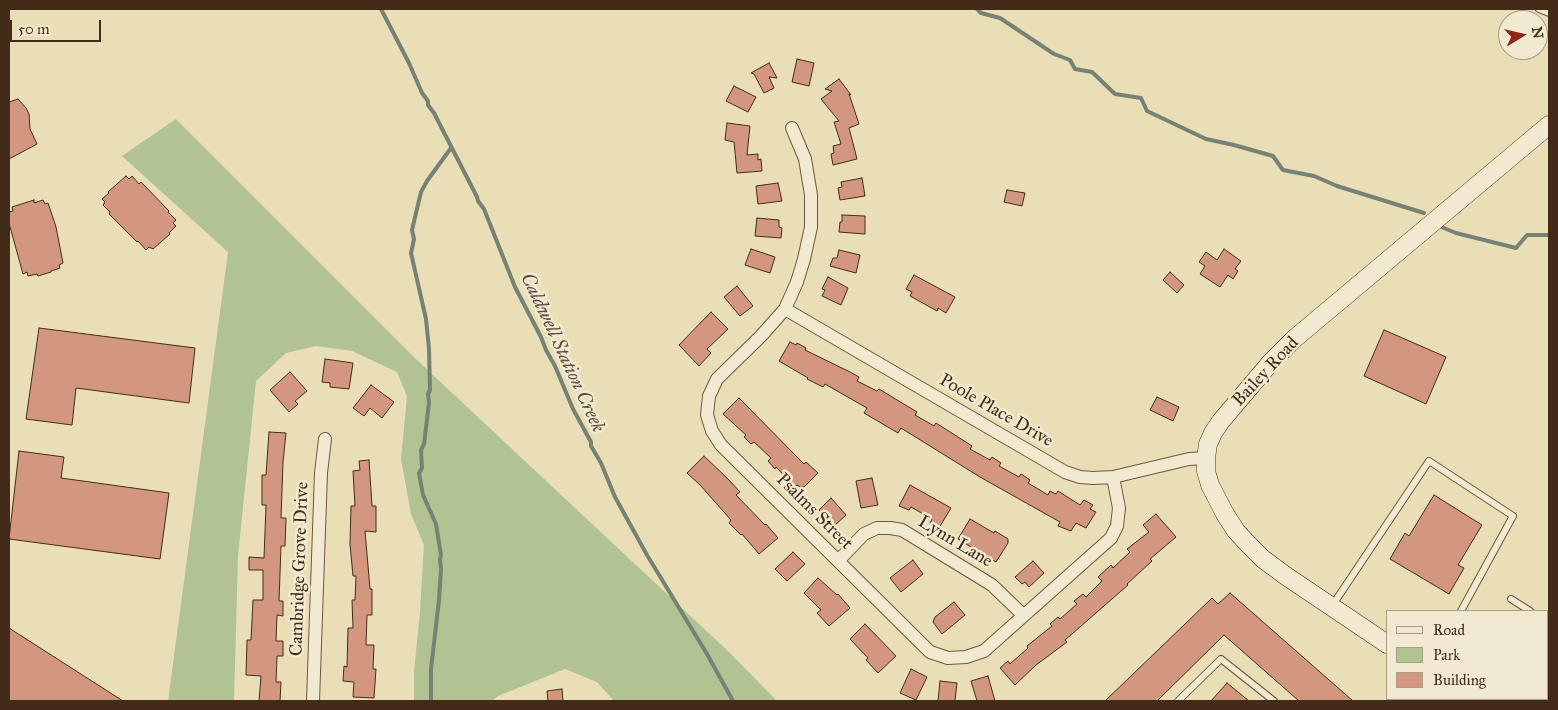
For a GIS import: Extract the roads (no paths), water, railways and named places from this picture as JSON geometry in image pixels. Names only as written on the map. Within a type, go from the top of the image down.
[{"type":"street","name":"Bailey Road","points":[[1386,643],[1263,559],[1241,536],[1225,514],[1214,494],[1206,471],[1208,444],[1217,427],[1277,356],[1294,339],[1549,125]]},
{"type":"street","name":"Psalms Street","points":[[792,128],[805,159],[811,194],[811,227],[797,282],[784,309],[761,336],[717,379],[709,396],[707,415],[712,431],[721,446],[930,652],[948,658],[966,657],[984,651],[1111,538],[1117,526],[1119,508],[1113,477]]},
{"type":"street","name":"Poole Place Drive","points":[[784,309],[1065,472],[1080,477],[1113,477],[1189,459],[1206,458]]},
{"type":"street","name":"Cambridge Grove Drive","points":[[313,701],[321,473],[325,438]]},
{"type":"street","name":"Lynn Lane","points":[[838,561],[864,534],[877,528],[902,530],[992,585],[1023,616]]},
{"type":"lane","points":[[1539,9],[1549,13]]},
{"type":"lane","points":[[1332,607],[1429,461],[1513,516],[1462,610]]},
{"type":"lane","points":[[1511,599],[1528,610]]},
{"type":"lane","points":[[1178,701],[1221,659],[1274,701]]},
{"type":"waterway","name":"Caldwell Station Creek","points":[[381,9],[422,93],[428,101],[428,105],[484,209],[515,287],[555,366],[573,409],[591,442],[591,446],[601,463],[615,497],[733,701]]},
{"type":"waterway","points":[[977,9],[981,13],[1000,18],[1054,54],[1070,60],[1075,69],[1092,72],[1115,94],[1141,98],[1147,111],[1206,139],[1273,156],[1283,170],[1314,176],[1337,186],[1424,213]]},
{"type":"waterway","points":[[431,701],[431,669],[439,600],[441,555],[436,524],[423,495],[419,473],[422,468],[421,450],[424,444],[429,403],[429,349],[426,319],[411,253],[414,239],[412,230],[421,192],[451,148]]},
{"type":"waterway","points":[[1439,226],[1456,233],[1516,248],[1527,235],[1549,235]]}]
